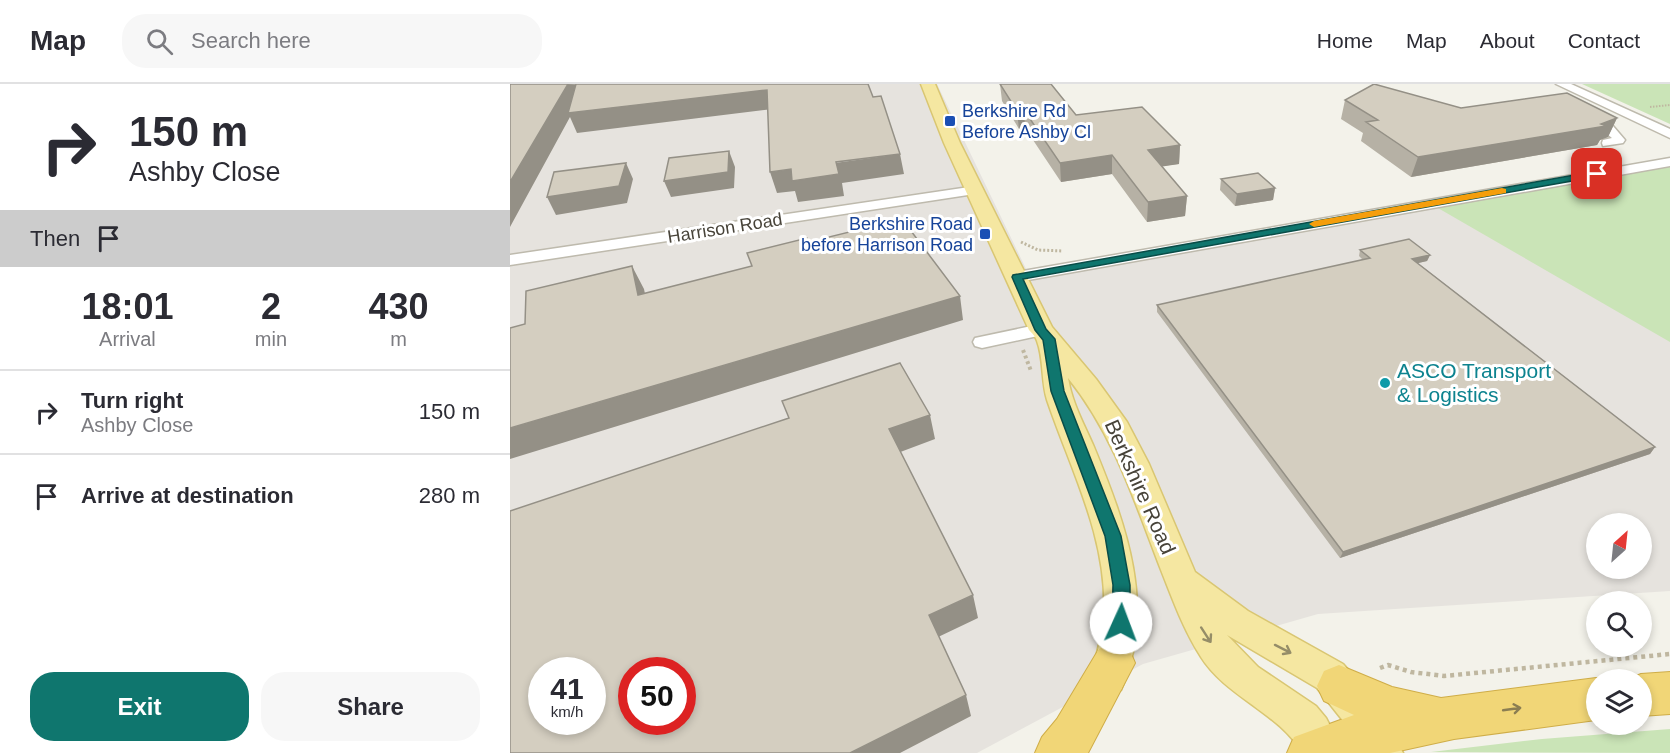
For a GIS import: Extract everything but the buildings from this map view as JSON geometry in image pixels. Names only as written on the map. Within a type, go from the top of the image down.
[{"type":"highway","points":[[1058,753],[1073,735],[1114,663]]},
{"type":"highway","points":[[1339,686],[1390,709],[1423,716],[1454,717],[1586,700]]},
{"type":"highway","points":[[1652,694],[1670,693]]},
{"type":"highway","points":[[1318,751],[1344,740],[1379,744],[1454,717]]},
{"type":"main road","name":"Berkshire Road","points":[[928,84],[952,143],[1017,277],[1038,342],[1106,514],[1118,560],[1123,610],[1114,663],[1093,719],[1084,753]]},
{"type":"main road","name":"Berkshire Road","points":[[1038,342],[1087,385],[1113,422],[1135,464],[1199,623],[1215,648],[1245,679],[1302,720],[1318,751]]},
{"type":"main road","name":"Berkshire Road","points":[[1182,582],[1236,622],[1330,676],[1379,744]]},
{"type":"street","points":[[1562,84],[1670,134]]},
{"type":"street","points":[[1608,143],[1619,140],[1617,135],[1607,127],[1577,113],[1614,108]]},
{"type":"street","points":[[1017,277],[1670,162]]},
{"type":"street","name":"Harrison Road","points":[[510,260],[976,190]]},
{"type":"street","points":[[982,342],[1038,342]]},
{"type":"path","points":[[1032,375],[1038,342]]},
{"type":"path","points":[[1380,668],[1388,665],[1411,672],[1444,676],[1670,654]]},
{"type":"shaded area","points":[[510,84],[937,84],[1029,275],[1431,203],[1670,341],[1670,591],[1586,591],[1586,596],[1318,614],[1143,664],[977,753],[510,753]]},
{"type":"green space","points":[[1582,84],[1670,84],[1670,124]]},
{"type":"green space","points":[[1670,162],[1670,342],[1431,204]]},
{"type":"green space","points":[[1670,729],[1670,753],[1431,752],[1593,735],[1652,735],[1652,730]]},
{"type":"slow traffic","points":[[1314,224],[1502,191]]},
{"type":"place","name":"Berkshire Rd Before Ashby Cl","points":[[950,121]]},
{"type":"place","name":"Berkshire Road before Harrison Road","points":[[985,234]]},
{"type":"place","name":"ASCO Transport & Logistics","points":[[1385,383]]},
{"type":"route","points":[[1121,623],[1122,585],[1113,536],[1058,391],[1049,339],[1041,330],[1017,277],[1597,174]]}]
